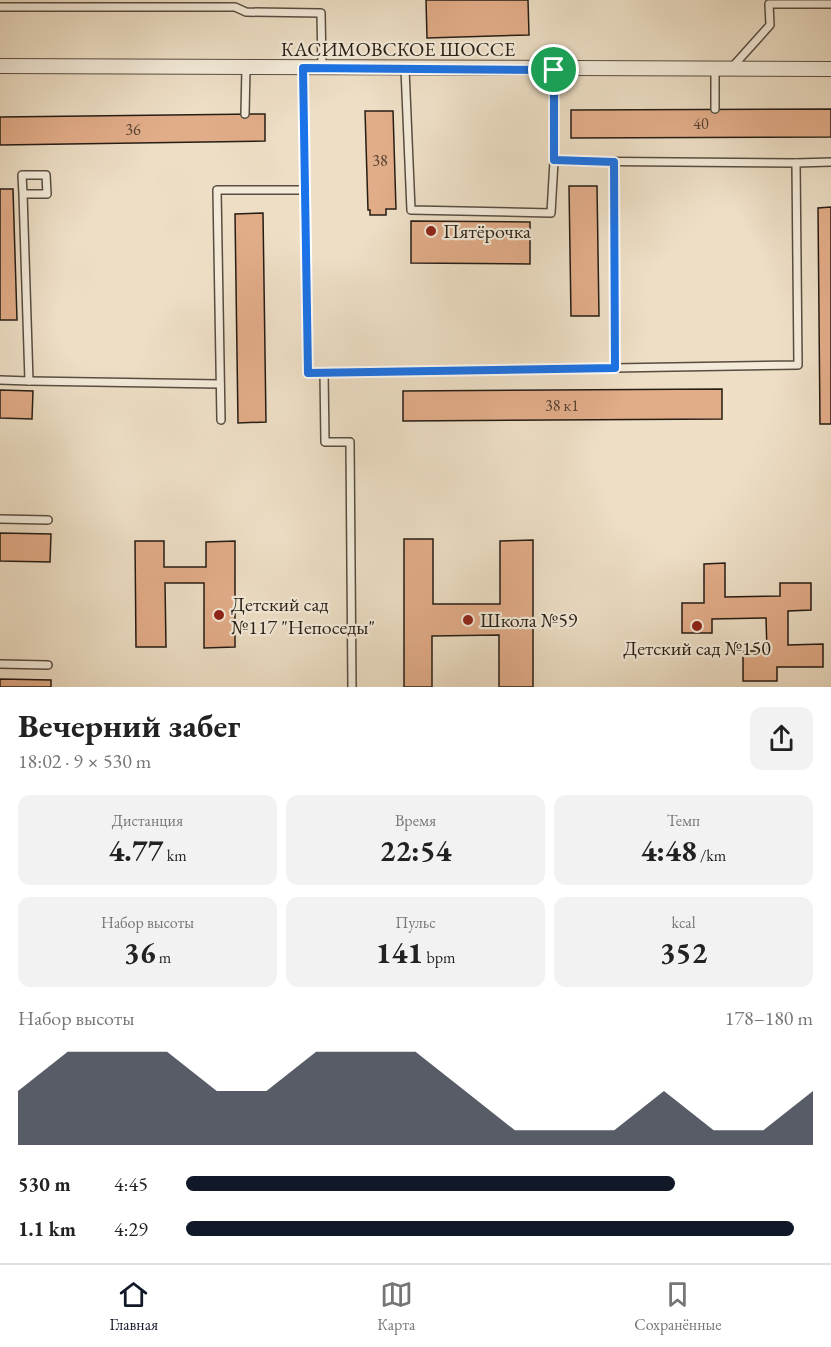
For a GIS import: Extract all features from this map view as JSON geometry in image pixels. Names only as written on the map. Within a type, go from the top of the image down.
[{"type":"street","name":"КАСИМОВСКОЕ ШОССЕ","points":[[0,66],[554,70],[831,69]]},
{"type":"lane","points":[[735,70],[735,64],[770,25],[769,2],[831,4]]},
{"type":"lane","points":[[0,7],[235,7],[246,12],[321,13],[322,68]]},
{"type":"lane","points":[[245,114],[246,68]]},
{"type":"lane","points":[[303,68],[308,373],[798,364],[796,163]]},
{"type":"lane","points":[[405,69],[411,210],[551,213],[554,160],[554,70]]},
{"type":"lane","points":[[715,70],[715,109]]},
{"type":"lane","points":[[554,160],[831,162]]},
{"type":"lane","points":[[614,162],[615,368]]},
{"type":"lane","points":[[23,194],[47,194],[46,175],[22,175],[29,381]]},
{"type":"lane","points":[[221,420],[217,190],[305,190]]},
{"type":"lane","points":[[324,372],[325,442],[350,442],[352,687]]},
{"type":"lane","points":[[0,380],[220,384]]},
{"type":"lane","points":[[0,519],[48,520]]},
{"type":"lane","points":[[0,664],[48,665]]},
{"type":"building","points":[[426,0],[528,0],[529,35],[427,38]]},
{"type":"building","points":[[831,109],[831,137],[571,138],[571,110]]},
{"type":"building","points":[[365,111],[393,111],[396,209],[386,209],[386,215],[370,215],[370,210],[368,210]]},
{"type":"building","points":[[265,114],[265,141],[0,145],[0,117]]},
{"type":"building","points":[[569,186],[597,186],[599,316],[571,316]]},
{"type":"building","points":[[0,189],[13,189],[17,320],[0,320]]},
{"type":"building","points":[[831,207],[831,424],[820,424],[818,208]]},
{"type":"building","points":[[263,213],[266,422],[238,423],[235,214]]},
{"type":"building","points":[[411,221],[530,222],[530,264],[411,263]]},
{"type":"building","points":[[722,389],[722,419],[403,421],[403,391]]},
{"type":"building","points":[[0,390],[33,391],[32,419],[0,418]]},
{"type":"building","points":[[0,533],[51,534],[50,562],[0,561]]},
{"type":"building","name":"Школа №59","points":[[404,539],[433,539],[433,604],[500,604],[500,541],[533,540],[533,687],[499,687],[499,635],[432,636],[432,687],[404,687]]},
{"type":"building","name":"Детский сад №117 \"Непоседы\"","points":[[135,541],[164,541],[164,567],[206,567],[206,542],[235,541],[235,647],[204,648],[204,583],[165,583],[166,647],[136,647]]},
{"type":"building","name":"Детский сад №150","points":[[725,563],[725,597],[780,596],[780,583],[811,583],[811,610],[788,611],[788,645],[823,644],[823,667],[777,667],[777,681],[743,681],[743,651],[767,651],[766,618],[712,619],[712,633],[682,633],[682,603],[704,603],[704,564]]},
{"type":"building","points":[[0,679],[51,680],[51,687],[0,687]]},
{"type":"place","name":"Пятёрочка","points":[[431,231]]},
{"type":"place","name":"Детский сад №117 \"Непоседы\"","points":[[219,615]]},
{"type":"place","name":"Школа №59","points":[[468,620]]},
{"type":"place","name":"Детский сад №150","points":[[697,626]]},
{"type":"route","points":[[303,68],[554,70],[554,160],[614,162],[615,368],[308,373],[303,68]]}]
